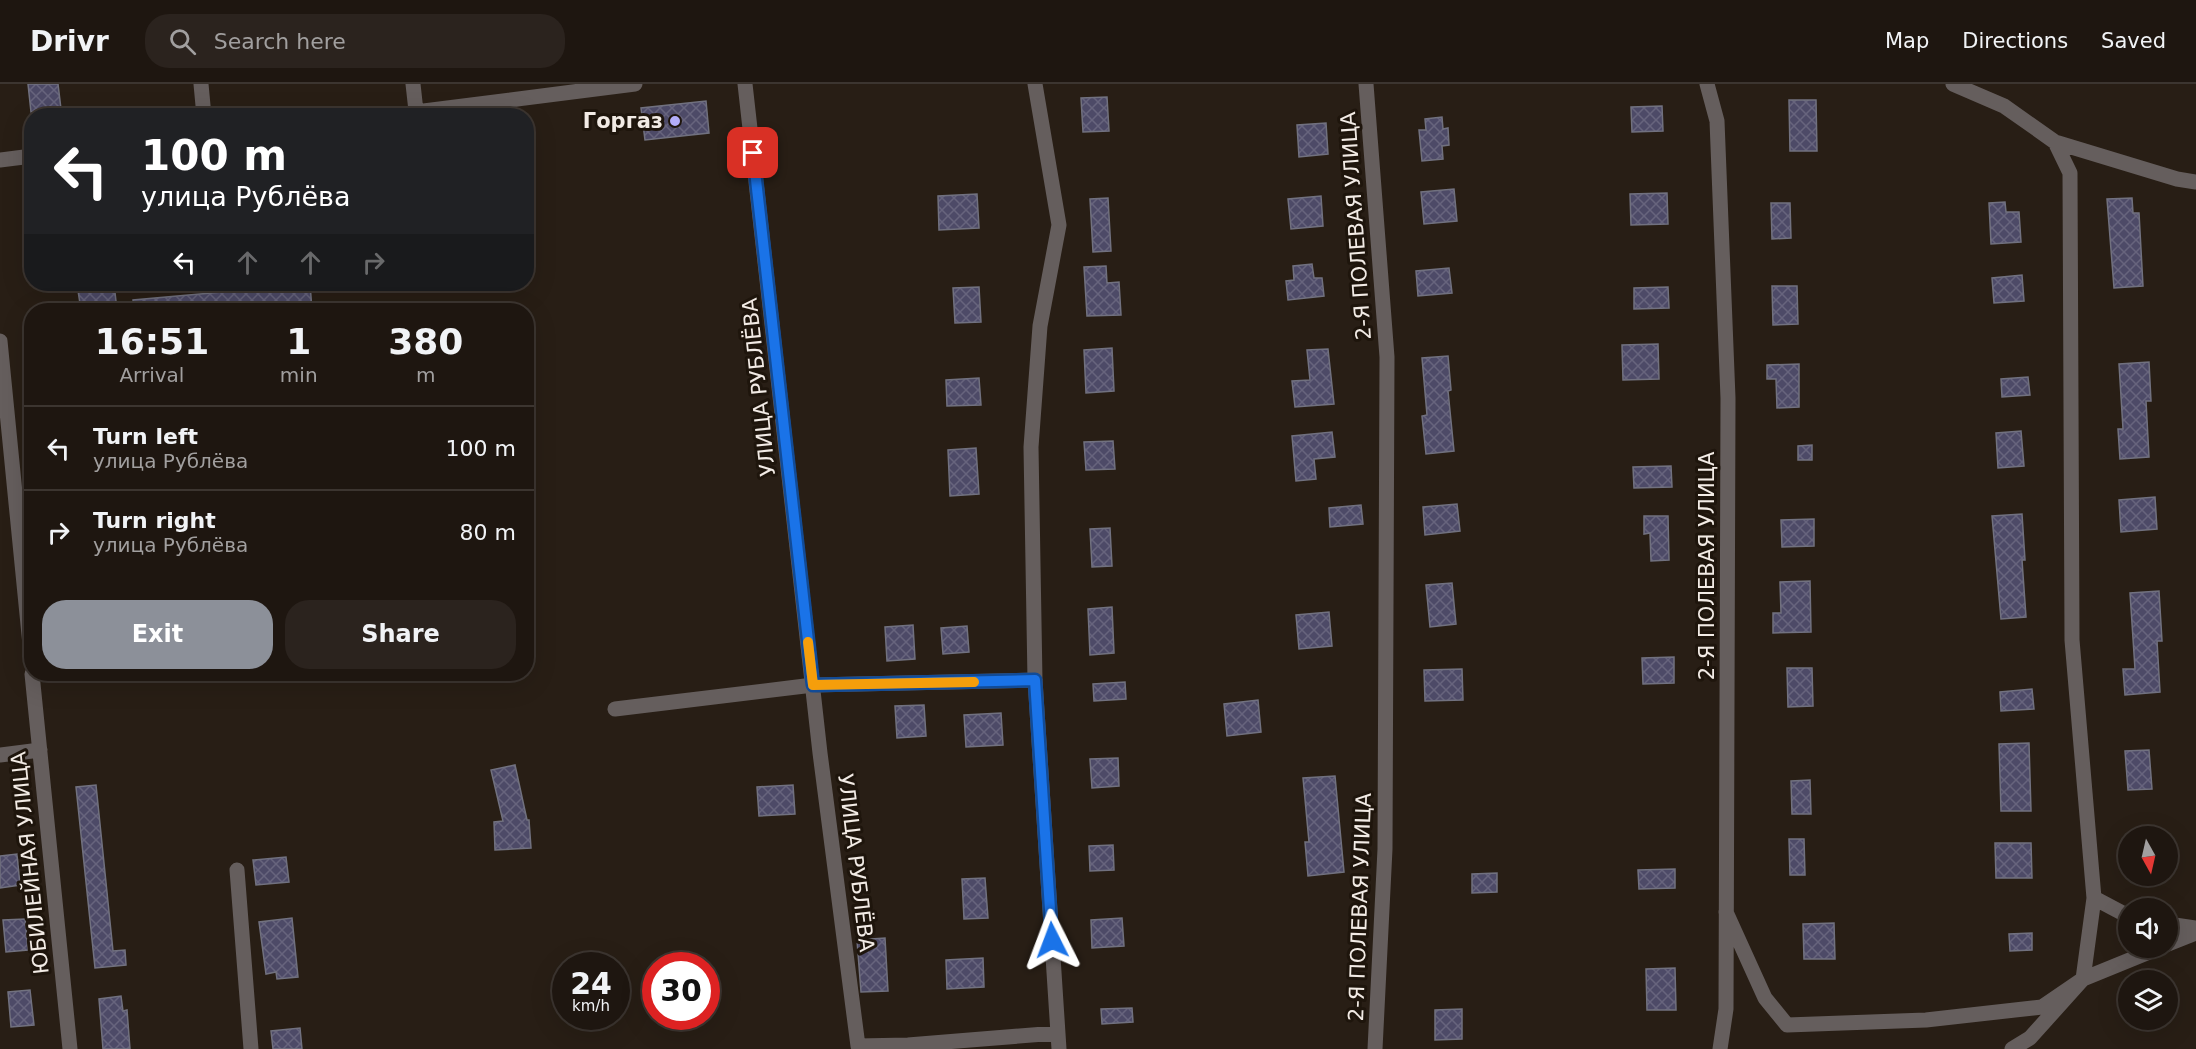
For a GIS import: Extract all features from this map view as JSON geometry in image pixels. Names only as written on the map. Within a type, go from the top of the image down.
[{"type":"street","points":[[201,84],[203,108]]},
{"type":"street","points":[[413,84],[416,108]]},
{"type":"street","points":[[439,108],[635,84]]},
{"type":"street","name":"УЛИЦА РУБЛЁВА","points":[[745,84],[813,685],[859,1047],[1057,1033]]},
{"type":"street","points":[[1035,84],[1059,225],[1040,326],[1031,447],[1035,680],[1059,1049]]},
{"type":"street","name":"2-Я ПОЛЕВАЯ УЛИЦА","points":[[1366,84],[1387,357],[1385,849],[1375,1049]]},
{"type":"street","name":"2-Я ПОЛЕВАЯ УЛИЦА","points":[[1707,84],[1717,121],[1728,398],[1726,1009],[1720,1049]]},
{"type":"street","points":[[1953,84],[2004,106],[2055,142],[2176,179],[2196,182]]},
{"type":"street","points":[[2013,1049],[2030,1038],[2083,979],[2094,898],[2072,640],[2070,173],[2055,142]]},
{"type":"street","points":[[0,160],[24,157]]},
{"type":"street","points":[[0,341],[24,583]]},
{"type":"street","points":[[615,709],[813,685],[1035,680]]},
{"type":"street","name":"ЮБИЛЕЙНАЯ УЛИЦА","points":[[33,681],[70,1049]]},
{"type":"street","points":[[0,755],[40,750]]},
{"type":"street","points":[[237,870],[251,1049]]},
{"type":"street","points":[[2094,898],[2118,911]]},
{"type":"street","points":[[1726,912],[1765,998],[1787,1025],[1926,1020],[2042,1006],[2083,979],[2134,958]]},
{"type":"street","points":[[2178,925],[2196,928]]},
{"type":"street","points":[[2178,941],[2196,933]]},
{"type":"building","points":[[28,84],[58,84],[61,108],[31,108]]},
{"type":"building","points":[[1107,97],[1109,131],[1083,132],[1081,98]]},
{"type":"building","points":[[1789,100],[1816,100],[1817,151],[1790,151]]},
{"type":"building","name":"Горгаз","points":[[706,101],[709,133],[645,140],[641,108]]},
{"type":"building","points":[[1662,106],[1663,131],[1632,132],[1631,107]]},
{"type":"building","points":[[1442,117],[1443,129],[1448,128],[1449,145],[1442,146],[1443,159],[1422,161],[1419,130],[1426,130],[1425,119]]},
{"type":"building","points":[[1326,123],[1328,154],[1299,157],[1297,125]]},
{"type":"building","points":[[1454,189],[1457,221],[1424,224],[1421,192]]},
{"type":"building","points":[[1667,193],[1668,224],[1631,225],[1630,194]]},
{"type":"building","points":[[977,194],[979,228],[939,230],[938,196]]},
{"type":"building","points":[[1321,196],[1323,226],[1291,229],[1288,199]]},
{"type":"building","points":[[1108,198],[1111,251],[1093,252],[1090,199]]},
{"type":"building","points":[[2132,198],[2133,213],[2139,213],[2143,286],[2114,288],[2107,199]]},
{"type":"building","points":[[2005,202],[2006,212],[2019,212],[2021,242],[1991,244],[1989,203]]},
{"type":"building","points":[[1771,203],[1790,203],[1791,238],[1772,239]]},
{"type":"building","points":[[1312,264],[1314,278],[1322,278],[1324,296],[1288,300],[1286,281],[1294,280],[1293,266]]},
{"type":"building","points":[[1106,266],[1107,283],[1119,282],[1121,315],[1087,316],[1084,267]]},
{"type":"building","points":[[1449,268],[1452,293],[1418,296],[1416,271]]},
{"type":"building","points":[[2022,275],[2024,301],[1994,303],[1992,278]]},
{"type":"building","points":[[1772,286],[1797,286],[1798,324],[1773,325]]},
{"type":"building","points":[[979,287],[981,322],[955,323],[953,288]]},
{"type":"building","points":[[1668,287],[1669,308],[1634,309],[1634,288]]},
{"type":"building","points":[[78,291],[115,291],[116,303],[80,303]]},
{"type":"building","points":[[233,291],[311,291],[311,303],[133,303],[133,300]]},
{"type":"building","points":[[1658,344],[1659,379],[1623,380],[1622,345]]},
{"type":"building","points":[[1112,348],[1114,391],[1086,393],[1084,350]]},
{"type":"building","points":[[1328,349],[1334,404],[1295,407],[1292,381],[1310,380],[1307,350]]},
{"type":"building","points":[[1448,356],[1451,390],[1448,391],[1454,451],[1426,454],[1422,416],[1427,415],[1422,358]]},
{"type":"building","points":[[2149,362],[2151,401],[2146,401],[2149,457],[2120,459],[2118,429],[2123,429],[2119,364]]},
{"type":"building","points":[[1799,364],[1799,407],[1777,408],[1776,379],[1767,379],[1767,365]]},
{"type":"building","points":[[2028,377],[2030,395],[2002,397],[2001,379]]},
{"type":"building","points":[[979,378],[981,405],[947,406],[946,380]]},
{"type":"building","points":[[2021,431],[2024,466],[1998,468],[1996,433]]},
{"type":"building","points":[[1332,432],[1335,457],[1314,459],[1316,479],[1296,481],[1292,436]]},
{"type":"building","points":[[1113,441],[1115,469],[1086,470],[1084,442]]},
{"type":"building","points":[[1812,445],[1812,460],[1798,460],[1798,446]]},
{"type":"building","points":[[976,448],[979,494],[950,496],[948,450]]},
{"type":"building","points":[[1671,466],[1672,487],[1634,488],[1633,467]]},
{"type":"building","points":[[2155,497],[2157,529],[2121,532],[2119,500]]},
{"type":"building","points":[[1457,504],[1460,531],[1425,535],[1423,507]]},
{"type":"building","points":[[1361,505],[1363,524],[1330,527],[1329,508]]},
{"type":"building","points":[[2022,514],[2026,617],[2001,619],[1992,516]]},
{"type":"building","points":[[1644,516],[1668,516],[1669,560],[1651,561],[1650,533],[1644,534]]},
{"type":"building","points":[[1814,519],[1814,546],[1782,547],[1781,520]]},
{"type":"building","points":[[1110,528],[1112,566],[1092,567],[1090,529]]},
{"type":"building","points":[[1810,581],[1811,632],[1773,633],[1773,613],[1781,613],[1780,582]]},
{"type":"building","points":[[1452,583],[1456,624],[1430,627],[1426,585]]},
{"type":"building","points":[[2159,591],[2162,641],[2157,641],[2160,692],[2125,695],[2123,669],[2135,669],[2130,593]]},
{"type":"building","points":[[1112,607],[1114,653],[1090,655],[1088,609]]},
{"type":"building","points":[[1329,612],[1332,646],[1299,649],[1296,615]]},
{"type":"building","points":[[913,625],[915,659],[887,661],[885,627]]},
{"type":"building","points":[[967,626],[969,652],[943,654],[941,628]]},
{"type":"building","points":[[1674,657],[1674,683],[1643,684],[1642,658]]},
{"type":"building","points":[[1787,668],[1812,668],[1813,706],[1788,707]]},
{"type":"building","points":[[1462,669],[1463,700],[1425,701],[1424,670]]},
{"type":"building","points":[[1125,682],[1126,699],[1094,701],[1093,684]]},
{"type":"building","points":[[2032,689],[2034,709],[2001,711],[2000,692]]},
{"type":"building","points":[[1258,700],[1261,732],[1227,736],[1224,704]]},
{"type":"building","points":[[924,705],[926,736],[897,738],[895,706]]},
{"type":"building","points":[[1001,713],[1003,745],[966,747],[964,715]]},
{"type":"building","points":[[2029,743],[2031,811],[2001,811],[1999,744]]},
{"type":"building","points":[[2149,750],[2152,789],[2128,790],[2125,751]]},
{"type":"building","points":[[1118,758],[1119,786],[1092,788],[1090,759]]},
{"type":"building","points":[[515,765],[527,820],[529,820],[531,848],[495,850],[494,822],[503,821],[491,770]]},
{"type":"building","points":[[1335,776],[1344,872],[1308,876],[1305,842],[1309,842],[1303,778]]},
{"type":"building","points":[[1810,780],[1811,814],[1792,814],[1791,781]]},
{"type":"building","points":[[96,785],[113,951],[125,950],[126,965],[95,968],[76,787]]},
{"type":"building","points":[[793,785],[795,814],[759,816],[757,787]]},
{"type":"building","points":[[1789,839],[1804,839],[1805,875],[1790,875]]},
{"type":"building","points":[[1995,843],[2031,843],[2032,878],[1996,878]]},
{"type":"building","points":[[1113,845],[1114,870],[1090,871],[1089,846]]},
{"type":"building","points":[[17,854],[20,885],[0,888],[0,856]]},
{"type":"building","points":[[286,857],[289,882],[256,885],[253,860]]},
{"type":"building","points":[[1675,869],[1675,888],[1639,889],[1638,870]]},
{"type":"building","points":[[1497,873],[1497,892],[1472,893],[1472,874]]},
{"type":"building","points":[[985,878],[988,918],[964,919],[962,879]]},
{"type":"building","points":[[292,918],[298,977],[277,979],[276,972],[266,974],[259,922]]},
{"type":"building","points":[[1122,918],[1124,946],[1092,948],[1091,920]]},
{"type":"building","points":[[25,919],[28,950],[6,952],[3,920]]},
{"type":"building","points":[[1834,923],[1835,959],[1804,959],[1803,924]]},
{"type":"building","points":[[2032,933],[2032,950],[2010,951],[2009,934]]},
{"type":"building","points":[[885,938],[888,991],[861,992],[857,940]]},
{"type":"building","points":[[983,958],[984,987],[947,989],[946,960]]},
{"type":"building","points":[[1675,968],[1676,1010],[1647,1010],[1646,969]]},
{"type":"building","points":[[30,990],[34,1025],[11,1027],[8,992]]},
{"type":"building","points":[[121,996],[123,1011],[127,1010],[130,1049],[103,1049],[99,999]]},
{"type":"building","points":[[1132,1008],[1133,1022],[1102,1024],[1101,1009]]},
{"type":"building","points":[[1462,1009],[1462,1039],[1435,1040],[1435,1010]]},
{"type":"building","points":[[300,1028],[302,1049],[273,1049],[271,1031]]},
{"type":"slow traffic","points":[[808,642],[813,685],[974,682]]},
{"type":"place","name":"Горгаз","points":[[675,121]]},
{"type":"route","points":[[753,153],[813,685],[1035,680],[1052,940]]}]
